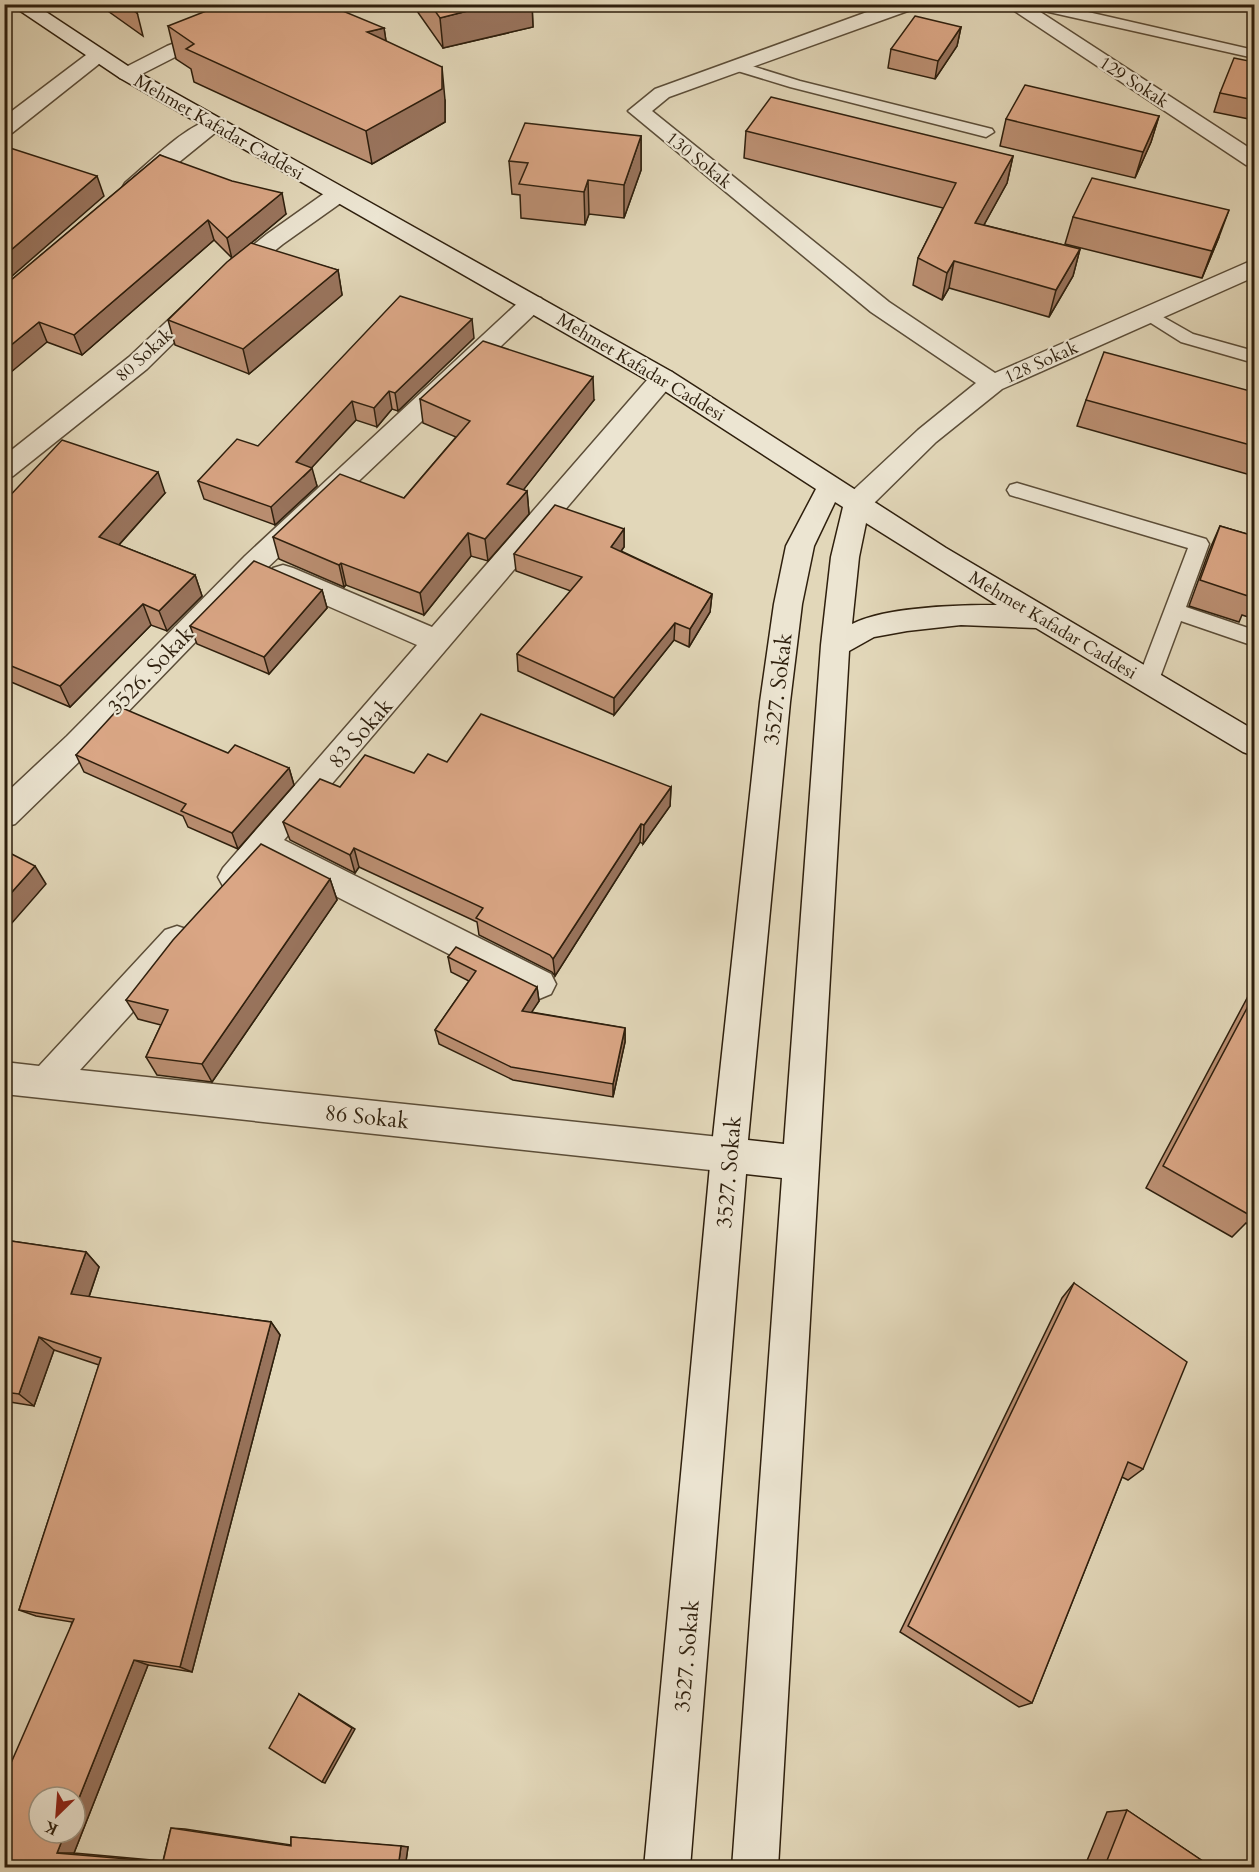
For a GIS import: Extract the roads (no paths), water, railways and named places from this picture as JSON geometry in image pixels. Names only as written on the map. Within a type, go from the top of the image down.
[{"type":"street","name":"Mehmet Kafadar Caddesi","points":[[20,4],[127,74],[663,378],[936,555],[1254,744]]},
{"type":"street","points":[[127,74],[174,50],[294,4]]},
{"type":"street","name":"130 Sokak","points":[[909,4],[662,93],[639,111],[880,307],[993,383]]},
{"type":"street","name":"129 Sokak","points":[[1014,4],[1254,160]]},
{"type":"street","points":[[4,128],[97,56]]},
{"type":"street","points":[[117,201],[188,142],[215,124]]},
{"type":"street","name":"80 Sokak","points":[[4,470],[138,363],[224,280],[275,239],[337,195]]},
{"type":"street","name":"128 Sokak","points":[[844,495],[927,436],[993,383],[1254,268]]},
{"type":"street","name":"3526. Sokak","points":[[4,815],[78,744],[255,563],[532,303]]},
{"type":"street","name":"83 Sokak","points":[[216,898],[264,845],[663,378]]},
{"type":"street","points":[[755,1868],[836,645],[845,557],[844,495]]},
{"type":"street","name":"3527. Sokak","points":[[667,1868],[729,1155],[775,702],[788,604],[801,546],[814,515],[844,495]]},
{"type":"street","points":[[255,563],[438,642]]},
{"type":"street","points":[[836,645],[868,628],[907,621],[961,615],[1040,618]]},
{"type":"street","points":[[264,845],[539,984]]},
{"type":"street","points":[[48,1082],[192,924]]},
{"type":"street","name":"86 Sokak","points":[[4,1078],[801,1163]]},
{"type":"lane","points":[[1031,4],[1254,54]]},
{"type":"lane","points":[[736,66],[795,84],[986,132]]},
{"type":"lane","points":[[1149,314],[1187,338],[1254,357]]},
{"type":"lane","points":[[1017,489],[1199,544],[1148,682]]},
{"type":"lane","points":[[1174,611],[1254,638]]}]
